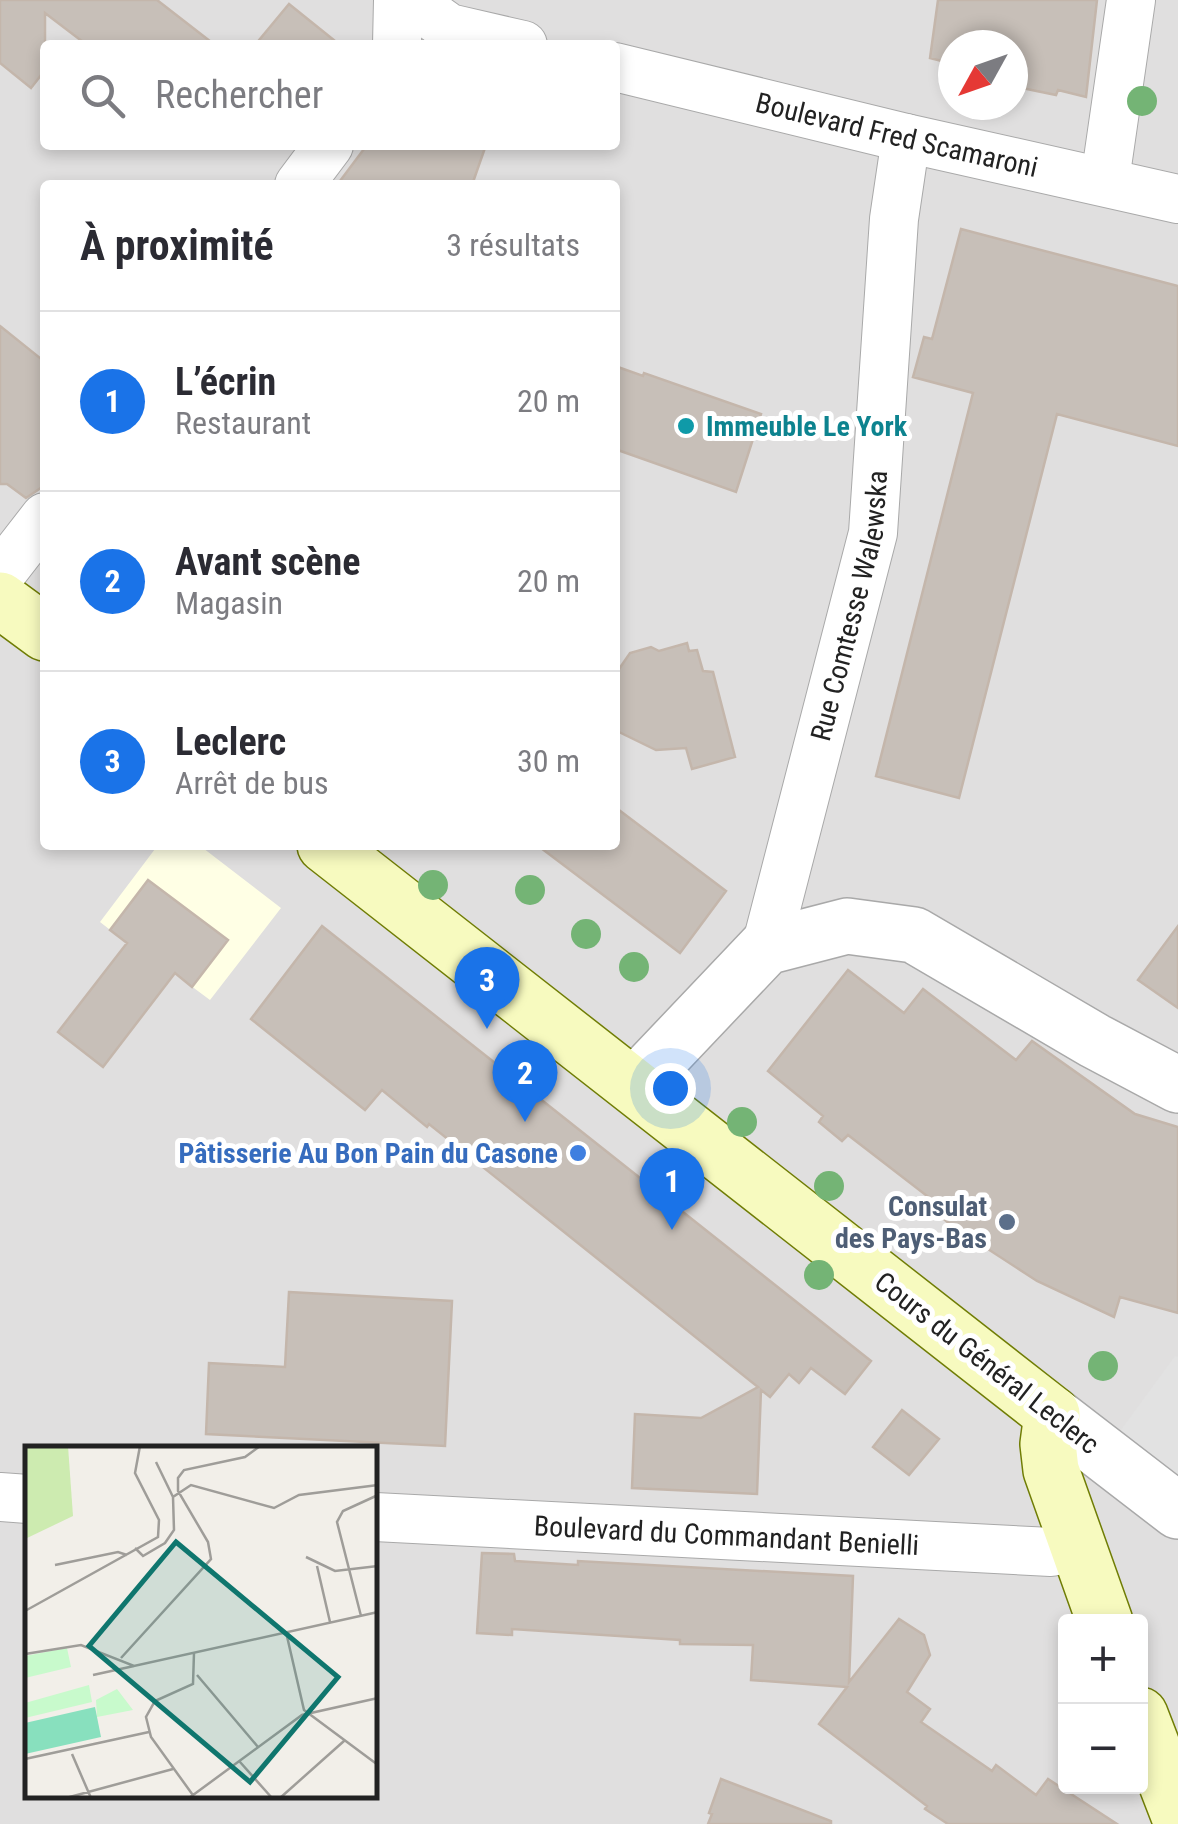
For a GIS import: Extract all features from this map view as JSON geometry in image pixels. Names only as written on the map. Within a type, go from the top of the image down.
[{"type":"main road","points":[[0,600],[40,629]]},
{"type":"main road","name":"Cours du Général Leclerc","points":[[331,850],[1052,1414]]},
{"type":"main road","points":[[1052,1414],[1048,1444],[1052,1470],[1102,1614]]},
{"type":"main road","points":[[1148,1736],[1178,1814]]},
{"type":"street","points":[[397,40],[398,0]]},
{"type":"street","points":[[410,0],[449,28],[501,40]]},
{"type":"street","points":[[1104,180],[1131,0]]},
{"type":"street","name":"Boulevard Fred Scamaroni","points":[[620,69],[1178,199]]},
{"type":"street","name":"Rue Comtesse Walewska","points":[[766,947],[873,533],[894,218],[906,138]]},
{"type":"street","points":[[304,180],[325,150]]},
{"type":"street","points":[[0,575],[40,523]]},
{"type":"street","points":[[634,1086],[766,947],[847,926],[914,935],[1096,1042],[1178,1085]]},
{"type":"street","name":"Cours du Général Leclerc","points":[[1052,1414],[1178,1511]]},
{"type":"street","points":[[0,1497],[25,1498]]},
{"type":"street","name":"Boulevard du Commandant Benielli","points":[[378,1517],[1051,1552],[1076,1547]]},
{"type":"shaded area","points":[[0,0],[1178,0],[1178,1824],[0,1824]]},
{"type":"shaded area","points":[[154,850],[206,850],[281,908],[210,1000],[175,974],[103,1067],[58,1032],[127,943],[100,922]]},
{"type":"shaded area","points":[[1178,1357],[1178,1484],[1115,1438]]},
{"type":"building","points":[[0,0],[157,0],[209,40],[80,40],[45,13],[40,76],[31,88],[0,63]]},
{"type":"building","points":[[938,0],[1097,0],[1086,97],[1058,90],[1056,95],[1028,89],[1028,30],[938,30],[938,60],[930,58]]},
{"type":"building","points":[[289,4],[334,40],[259,40]]},
{"type":"building","points":[[363,150],[484,150],[474,180],[341,180]]},
{"type":"building","points":[[961,229],[1178,286],[1178,446],[1057,414],[959,798],[876,776],[973,393],[913,377],[924,337],[932,339]]},
{"type":"building","points":[[0,326],[40,358],[40,488],[26,498],[7,484],[0,484]]},
{"type":"building","name":"Immeuble Le York","points":[[620,368],[761,414],[736,492],[620,451]]},
{"type":"building","points":[[687,643],[689,651],[697,650],[703,671],[713,672],[735,757],[692,769],[686,748],[656,750],[620,732],[620,668],[630,653],[651,647],[659,651]]},
{"type":"building","points":[[620,811],[726,891],[680,953],[544,850],[620,850]]},
{"type":"building","points":[[148,880],[228,940],[192,987],[175,973],[103,1067],[58,1032],[127,943],[110,930]]},
{"type":"building","points":[[322,926],[871,1361],[845,1394],[811,1368],[799,1383],[789,1374],[770,1397],[761,1390],[757,1494],[632,1488],[635,1414],[701,1418],[758,1387],[429,1124],[427,1127],[382,1090],[365,1110],[251,1019]]},
{"type":"building","points":[[1178,926],[1178,1008],[1138,980]]},
{"type":"building","points":[[848,970],[904,1013],[923,989],[1016,1060],[1032,1041],[1135,1114],[1178,1127],[1178,1313],[1120,1297],[1114,1317],[1037,1281],[951,1225],[927,1205],[931,1199],[848,1135],[842,1141],[819,1122],[823,1116],[768,1071]]},
{"type":"building","points":[[289,1292],[452,1301],[445,1446],[206,1434],[209,1363],[285,1367]]},
{"type":"building","points":[[902,1410],[939,1439],[909,1475],[873,1447]]},
{"type":"building","points":[[482,1553],[514,1554],[515,1561],[578,1565],[578,1561],[853,1576],[849,1682],[899,1619],[924,1635],[930,1655],[907,1692],[930,1709],[921,1722],[992,1771],[996,1765],[1036,1795],[1048,1779],[1058,1786],[1058,1794],[1071,1794],[1117,1824],[948,1824],[819,1724],[847,1687],[751,1680],[753,1645],[680,1644],[680,1640],[512,1629],[512,1635],[477,1633]]},
{"type":"building","points":[[721,1779],[831,1821],[831,1824],[708,1824]]},
{"type":"place","name":"Immeuble Le York","points":[[686,426]]},
{"type":"place","name":"Leclerc","points":[[487,1029]]},
{"type":"place","name":"Avant scène","points":[[525,1122]]},
{"type":"place","name":"Pâtisserie Au Bon Pain du Casone","points":[[578,1153]]},
{"type":"place","name":"Consulat des Pays-Bas","points":[[1007,1222]]},
{"type":"place","name":"L’écrin","points":[[672,1230]]}]
